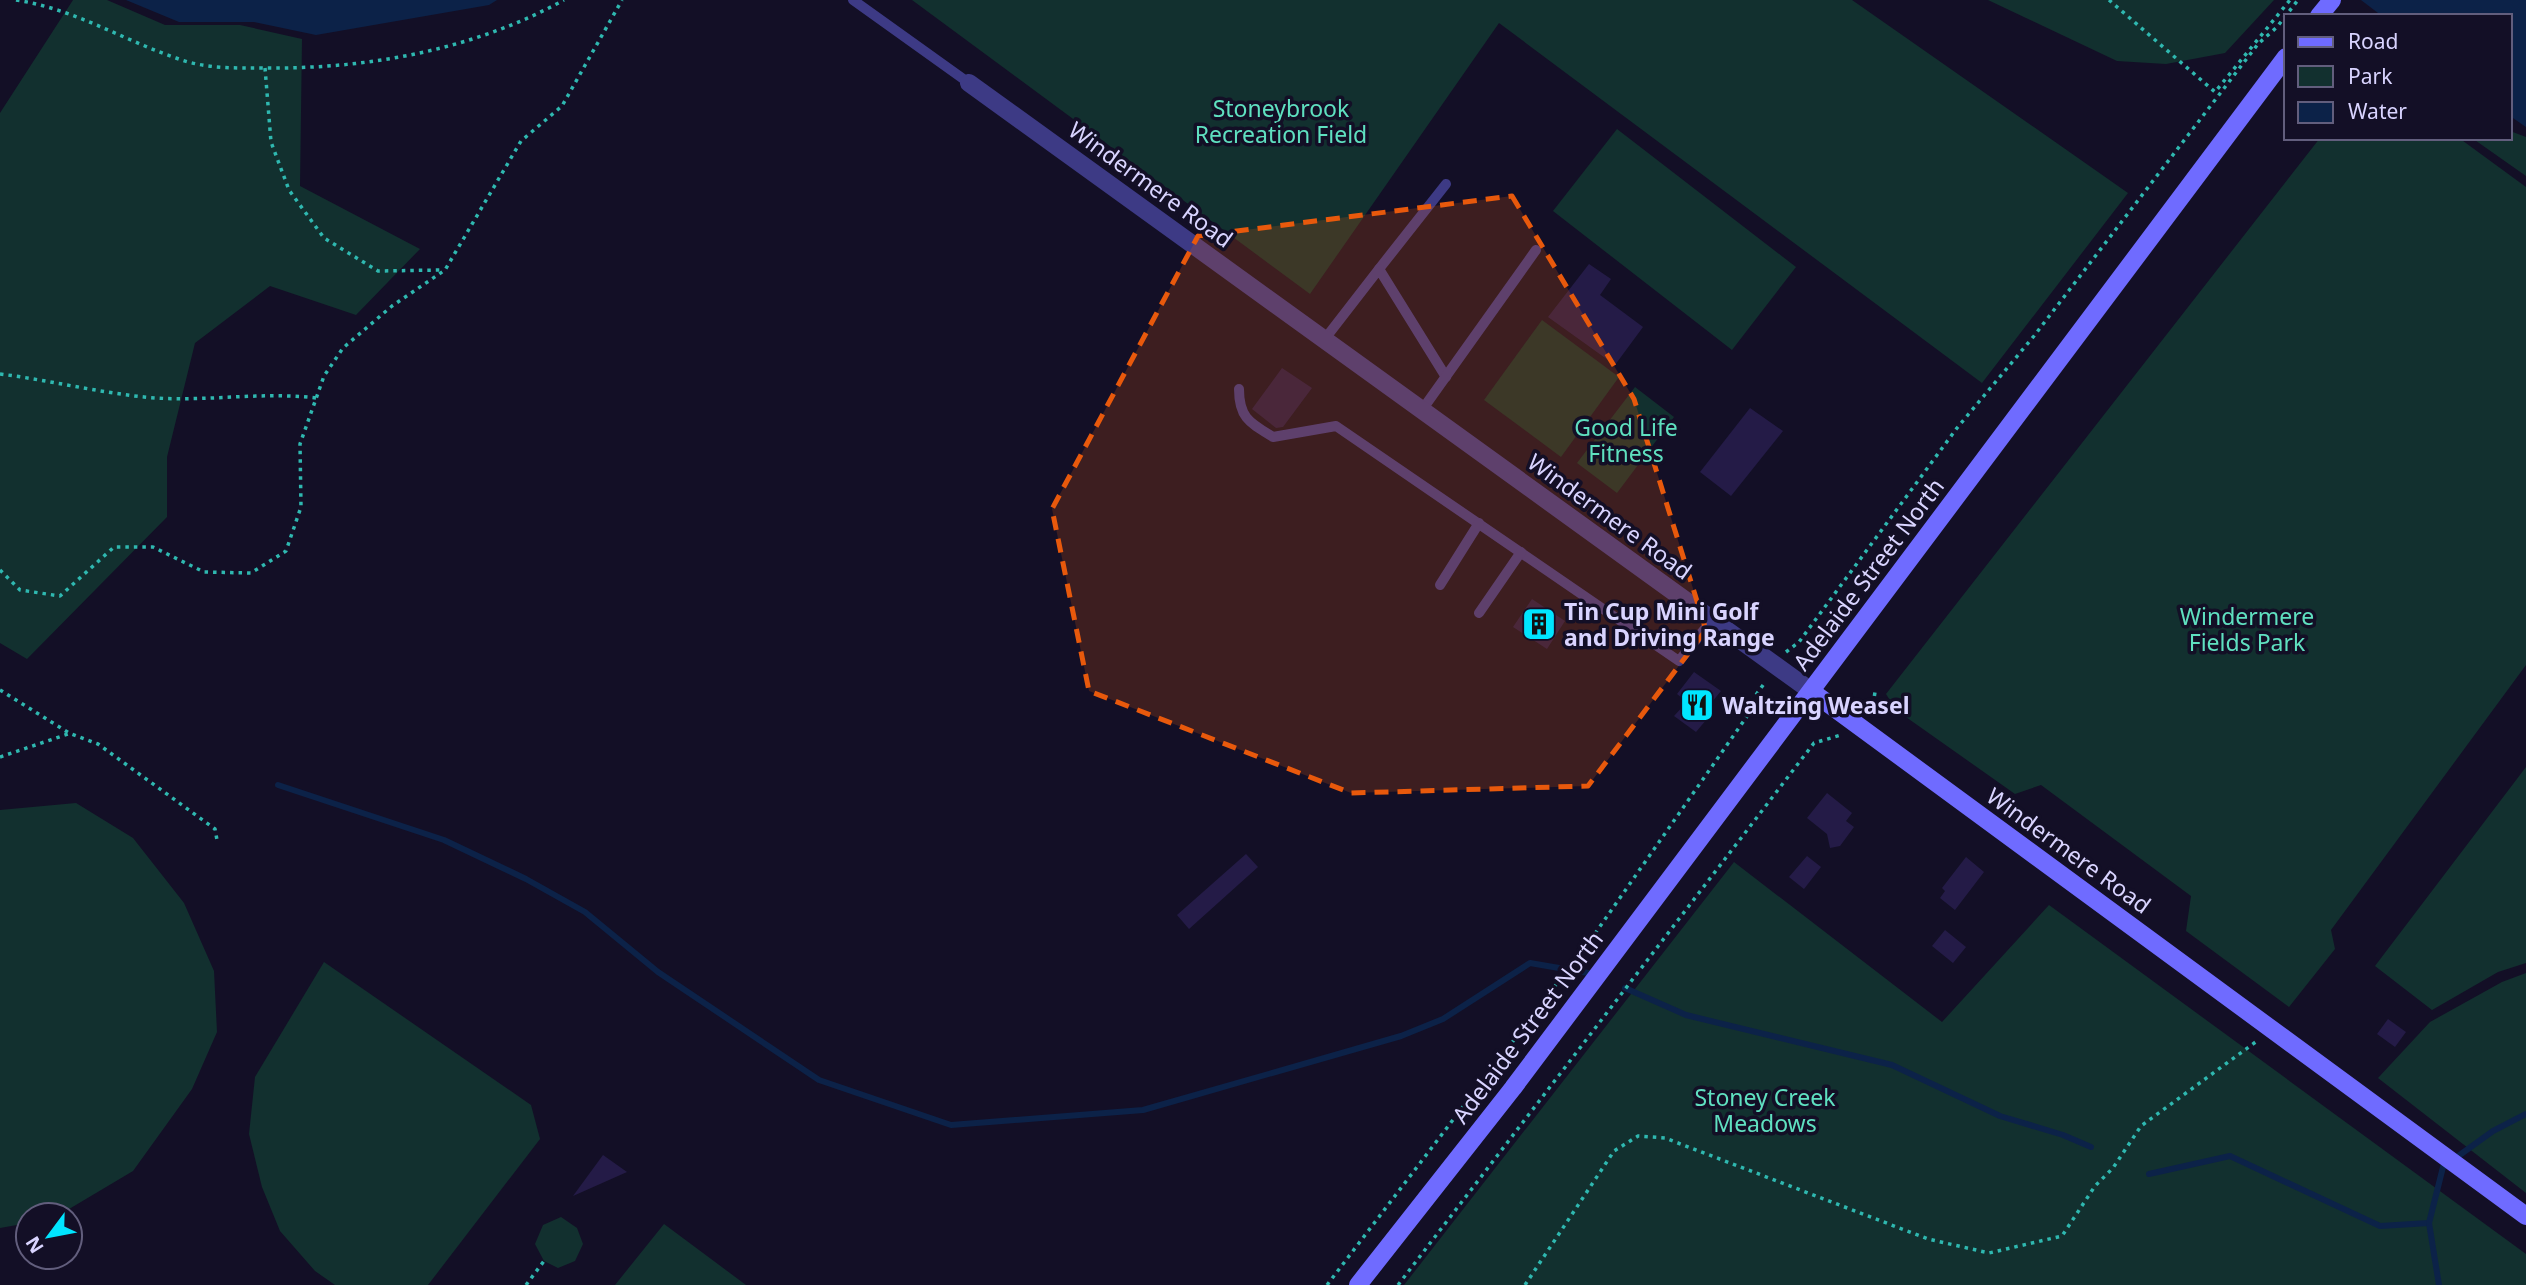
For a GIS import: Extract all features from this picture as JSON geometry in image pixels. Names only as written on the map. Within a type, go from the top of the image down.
[{"type":"main road","points":[[2321,14],[2332,0]]},
{"type":"main road","name":"Adelaide Street North","points":[[1358,1285],[1513,1088],[2284,60]]},
{"type":"main road","name":"Windermere Road","points":[[1811,691],[2526,1216]]},
{"type":"street","name":"Windermere Road","points":[[969,83],[1811,691]]},
{"type":"lane","points":[[853,0],[969,83]]},
{"type":"lane","points":[[1324,340],[1446,184]]},
{"type":"lane","points":[[1422,410],[1536,250]]},
{"type":"lane","points":[[1379,269],[1446,377]]},
{"type":"lane","points":[[1239,389],[1239,408],[1253,425],[1273,438],[1336,426],[1679,661],[1712,620]]},
{"type":"lane","points":[[1440,585],[1479,523]]},
{"type":"lane","points":[[1479,613],[1521,552]]},
{"type":"path","points":[[16,0],[44,5],[90,20],[175,58],[211,68],[324,69],[418,55],[538,14],[564,0]]},
{"type":"path","points":[[0,570],[20,590],[60,596],[114,547],[153,547],[204,572],[251,573],[286,551],[301,507],[300,444],[324,376],[343,348],[392,306],[445,270],[521,141],[562,106],[622,0]]},
{"type":"path","points":[[2109,0],[2215,92],[2290,0]]},
{"type":"path","points":[[2287,14],[2298,0]]},
{"type":"path","points":[[2222,93],[2258,44],[2284,18]]},
{"type":"path","points":[[265,68],[271,142],[289,190],[324,238],[378,271],[445,270]]},
{"type":"path","points":[[0,374],[145,397],[222,399],[282,394],[316,398]]},
{"type":"path","points":[[0,690],[69,733],[109,752],[215,829],[217,840]]},
{"type":"path","points":[[0,757],[69,733]]},
{"type":"path","points":[[1398,1285],[1814,743],[1839,737]]},
{"type":"path","points":[[1525,1285],[1614,1151],[1638,1136],[1665,1139],[1940,1242],[1989,1253],[2062,1237],[2095,1186],[2113,1168],[2141,1126],[2260,1038]]},
{"type":"path","points":[[526,1285],[544,1261]]},
{"type":"highlighted area","points":[[1512,196],[1634,399],[1706,630],[1588,786],[1351,793],[1089,691],[1052,509],[1198,236]]},
{"type":"green space","points":[[73,0],[107,0],[165,25],[240,25],[302,39],[300,186],[420,249],[356,315],[270,286],[195,343],[167,457],[167,517],[27,659],[0,643],[0,113]]},
{"type":"green space","name":"Stoneybrook Recreation Field","points":[[912,0],[1852,0],[2128,193],[1982,383],[1499,23],[1310,294]]},
{"type":"green space","points":[[1988,0],[2274,0],[2225,53],[2166,64],[2117,61]]},
{"type":"green space","points":[[1617,129],[1796,267],[1732,350],[1553,211]]},
{"type":"green space","points":[[2512,132],[2526,137],[2526,176],[2475,140],[2512,140]]},
{"type":"green space","name":"Windermere Fields Park","points":[[2318,140],[2462,140],[2526,187],[2526,665],[2331,930],[2335,949],[2289,1007],[2186,931],[2191,896],[2041,785],[2015,794],[1896,710],[1886,694]]},
{"type":"green space","points":[[1542,320],[1619,377],[1561,457],[1484,400]]},
{"type":"green space","name":"Good Life Fitness","points":[[1635,387],[1674,417],[1617,493],[1577,463]]},
{"type":"green space","points":[[2526,767],[2526,963],[2498,972],[2432,1010],[2375,966]]},
{"type":"green space","points":[[76,803],[133,838],[184,903],[214,971],[217,1032],[192,1089],[133,1171],[83,1201],[14,1201],[14,1226],[0,1228],[0,810]]},
{"type":"green space","name":"Stoney Creek Meadows","points":[[1734,862],[1942,1022],[2049,905],[2526,1254],[2526,1285],[1404,1285]]},
{"type":"green space","points":[[324,962],[531,1105],[540,1139],[428,1285],[335,1285],[315,1271],[280,1231],[262,1187],[249,1134],[255,1077]]},
{"type":"green space","points":[[2526,973],[2526,1193],[2378,1078],[2430,1022],[2502,982]]},
{"type":"green space","points":[[561,1217],[577,1228],[583,1244],[575,1261],[558,1268],[544,1261],[535,1244],[543,1225]]},
{"type":"green space","points":[[664,1224],[746,1285],[615,1285]]},
{"type":"water","points":[[126,0],[497,0],[489,5],[316,35],[254,22],[179,22]]},
{"type":"water","points":[[2361,0],[2526,0],[2526,127],[2512,117],[2512,14],[2379,14]]},
{"type":"building","points":[[1589,264],[1611,279],[1600,295],[1643,327],[1615,365],[1548,317]]},
{"type":"building","points":[[1282,368],[1312,388],[1283,427],[1276,428],[1252,409]]},
{"type":"building","points":[[1750,408],[1783,431],[1731,496],[1700,472]]},
{"type":"building","name":"Tin Cup Mini Golf and Driving Range","points":[[1532,599],[1565,621],[1547,649],[1513,627]]},
{"type":"building","name":"Waltzing Weasel","points":[[1694,672],[1721,691],[1707,708],[1712,713],[1696,732],[1674,716],[1687,702],[1677,694]]},
{"type":"building","points":[[1827,793],[1852,813],[1846,821],[1854,827],[1840,846],[1830,848],[1827,834],[1807,818]]},
{"type":"building","points":[[1246,854],[1258,867],[1189,929],[1177,915]]},
{"type":"building","points":[[1807,856],[1821,867],[1804,889],[1789,877]]},
{"type":"building","points":[[1966,857],[1984,872],[1955,910],[1940,898],[1945,891],[1942,888]]},
{"type":"building","points":[[1945,930],[1966,947],[1953,963],[1932,946]]},
{"type":"building","points":[[2388,1019],[2406,1032],[2395,1047],[2377,1034]]},
{"type":"building","points":[[603,1155],[627,1172],[573,1196]]},
{"type":"waterway","points":[[278,785],[444,840],[526,879],[585,912],[658,972],[819,1080],[951,1125],[1143,1110],[1401,1036],[1443,1019],[1530,963],[1594,974]]},
{"type":"waterway","points":[[1625,988],[1686,1015],[1892,1065],[2000,1116],[2063,1135],[2091,1147]]},
{"type":"waterway","points":[[2439,1285],[2429,1223],[2443,1167],[2493,1131],[2526,1114]]},
{"type":"waterway","points":[[2149,1174],[2230,1156],[2380,1226],[2429,1223]]},
{"type":"place","name":"Tin Cup Mini Golf and Driving Range","points":[[1539,624]]},
{"type":"place","name":"Waltzing Weasel","points":[[1697,705]]}]
